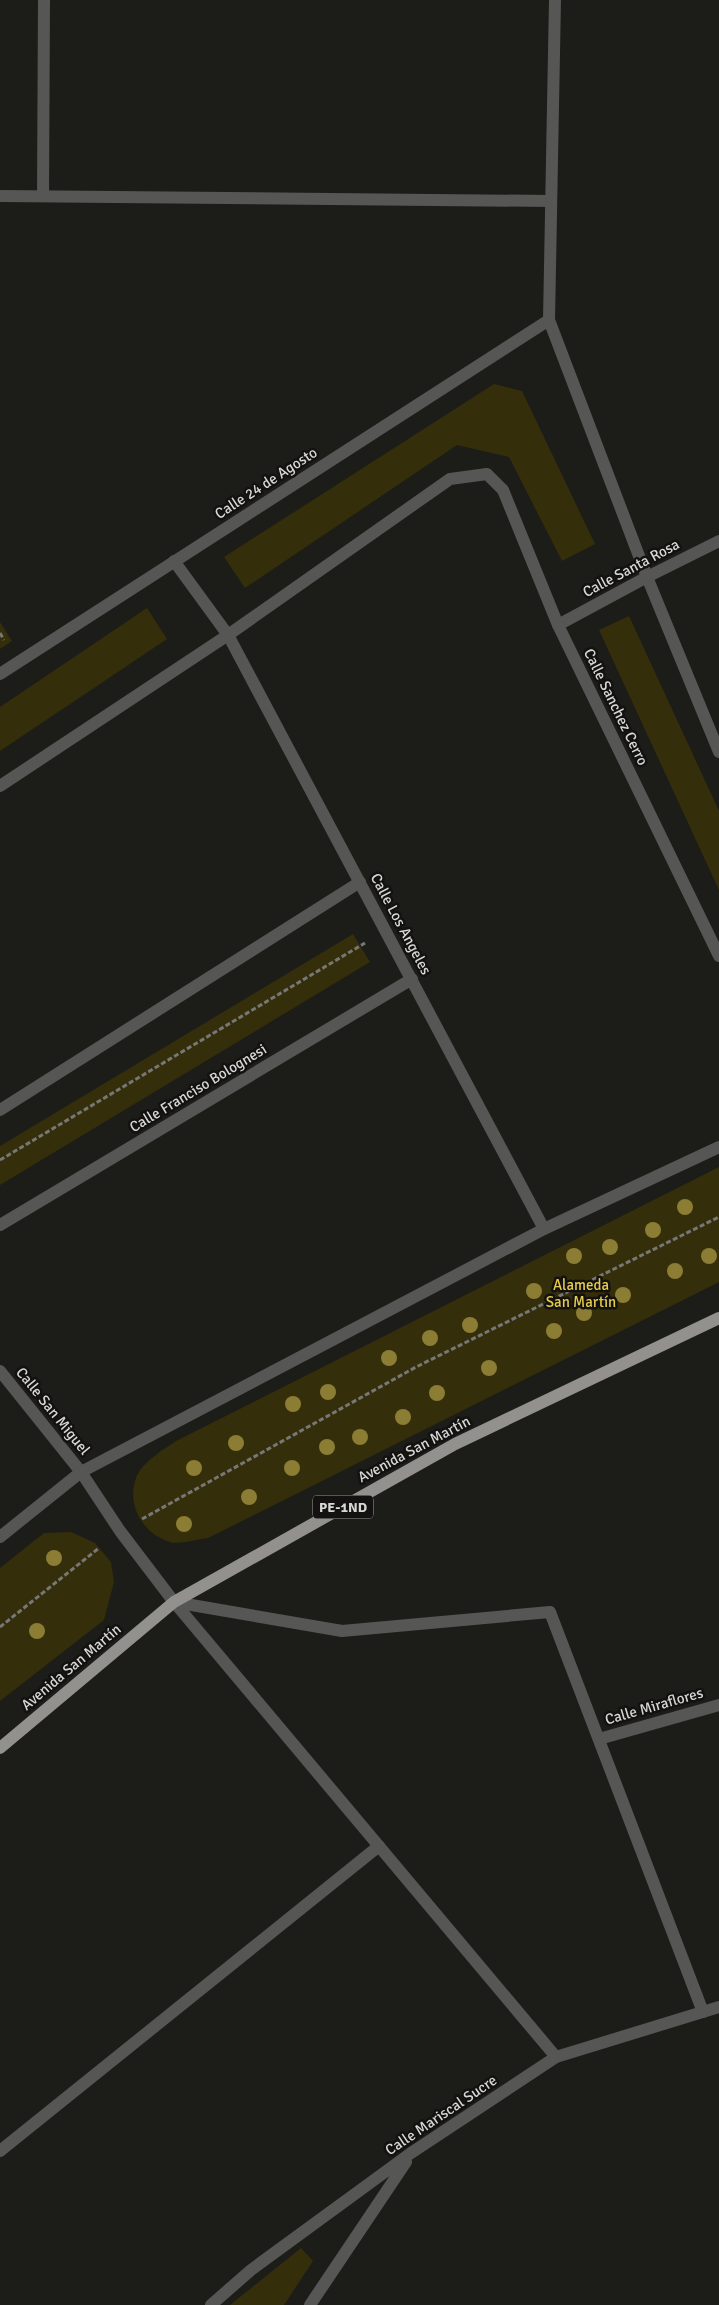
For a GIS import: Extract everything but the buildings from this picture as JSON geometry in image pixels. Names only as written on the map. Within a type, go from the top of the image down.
[{"type":"main road","name":"Avenida San Martín","points":[[0,1748],[174,1602],[455,1444],[719,1318]]},
{"type":"street","points":[[44,0],[44,196]]},
{"type":"street","points":[[555,0],[549,320],[647,577],[719,752]]},
{"type":"street","points":[[0,196],[551,201]]},
{"type":"street","name":"Calle 24 de Agosto","points":[[0,674],[549,320]]},
{"type":"street","name":"Calle Sanchez Cerro","points":[[228,635],[450,479],[487,474],[502,490],[558,625],[719,956]]},
{"type":"street","name":"Calle Santa Rosa","points":[[558,625],[719,541]]},
{"type":"street","name":"Calle Los Angeles","points":[[174,561],[228,635],[544,1229]]},
{"type":"street","points":[[0,786],[228,635]]},
{"type":"street","points":[[0,1110],[360,882]]},
{"type":"street","name":"Calle Franciso Bolognesi","points":[[0,1225],[412,979]]},
{"type":"street","points":[[0,1537],[81,1472],[544,1229],[719,1148]]},
{"type":"street","name":"Calle San Miguel","points":[[0,1371],[81,1472],[120,1531],[174,1602],[556,2057]]},
{"type":"street","points":[[174,1602],[342,1631],[550,1612],[703,2012]]},
{"type":"street","name":"Calle Miraflores","points":[[598,1739],[719,1705]]},
{"type":"street","points":[[0,2151],[379,1846]]},
{"type":"street","name":"Calle Mariscal Sucre","points":[[211,2305],[251,2270],[411,2153],[556,2057],[719,2007]]},
{"type":"street","points":[[310,2305],[411,2153]]},
{"type":"path","points":[[0,1160],[386,930]]},
{"type":"path","points":[[0,1627],[120,1531],[416,1368],[719,1216]]},
{"type":"green space","points":[[494,384],[522,391],[595,544],[562,561],[509,457],[457,445],[245,588],[224,557]]},
{"type":"green space","points":[[147,608],[167,639],[0,751],[0,707]]},
{"type":"green space","points":[[629,616],[719,811],[719,890],[599,630]]},
{"type":"green space","points":[[0,622],[12,641],[0,649]]},
{"type":"green space","points":[[353,934],[370,962],[0,1185],[0,1146]]},
{"type":"green space","name":"Alameda San Martín","points":[[719,1167],[719,1282],[208,1538],[173,1543],[160,1538],[152,1532],[139,1517],[135,1508],[133,1488],[139,1472],[154,1456],[178,1440]]},
{"type":"green space","points":[[71,1532],[95,1543],[111,1562],[114,1582],[104,1620],[0,1701],[0,1568],[44,1533]]},
{"type":"green space","points":[[301,2248],[313,2261],[284,2305],[230,2305]]}]
